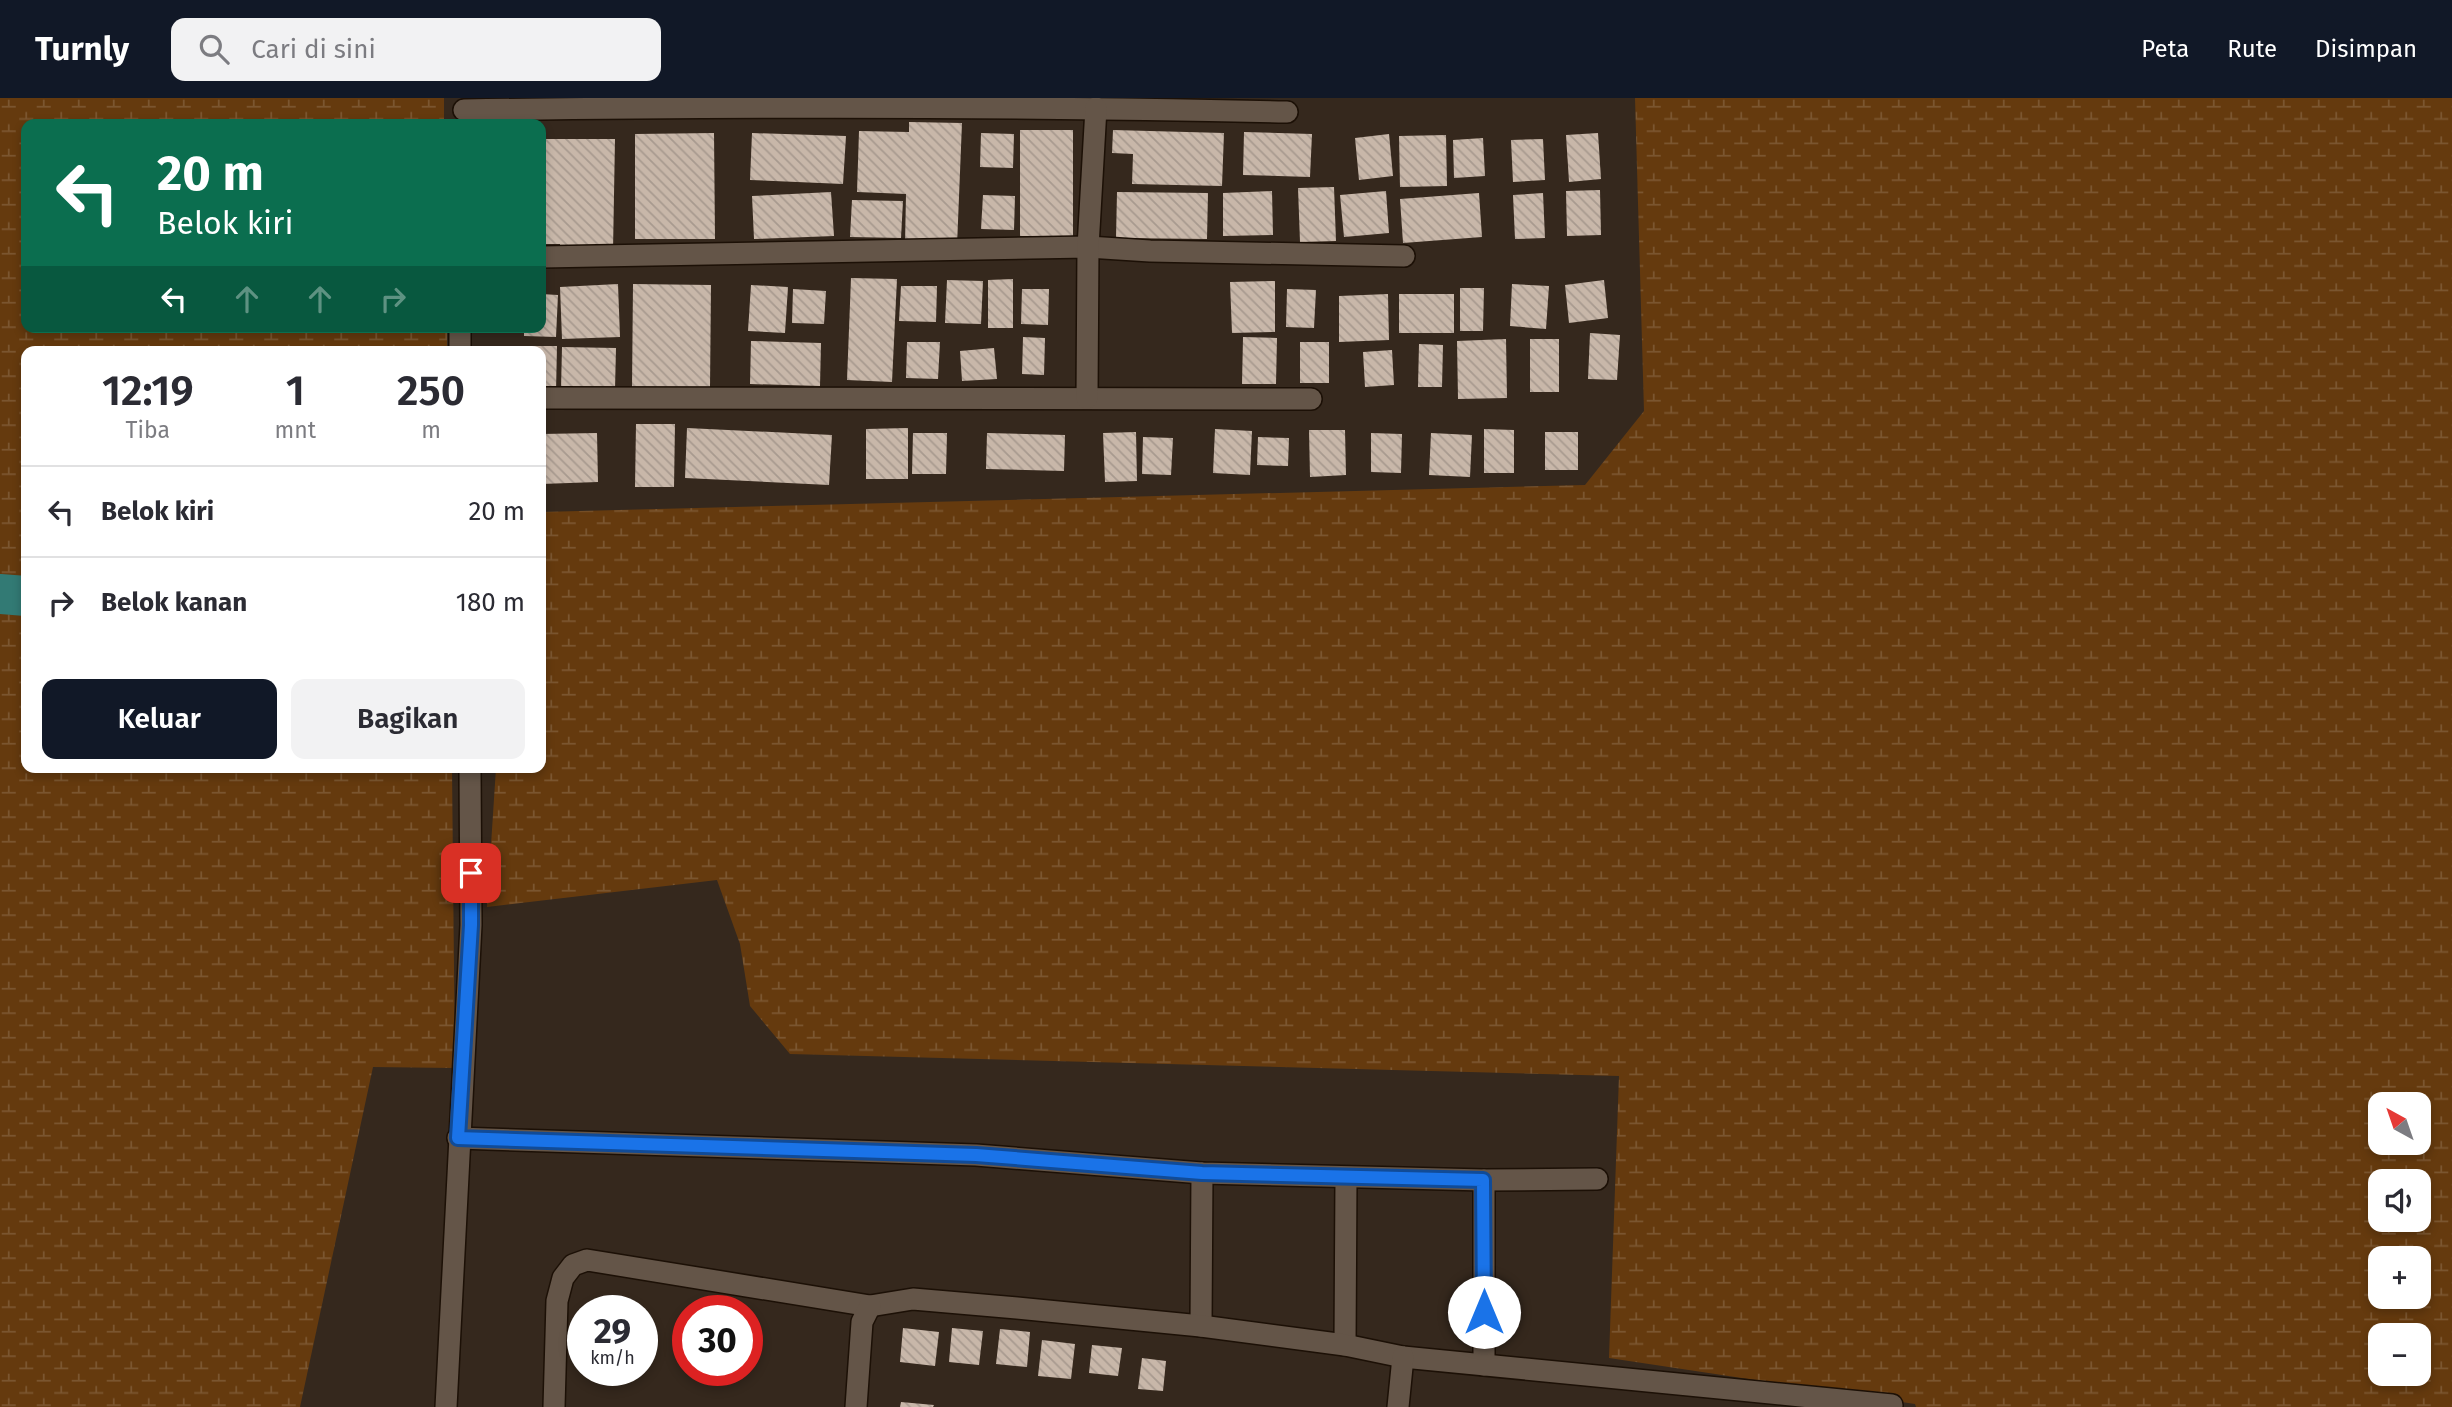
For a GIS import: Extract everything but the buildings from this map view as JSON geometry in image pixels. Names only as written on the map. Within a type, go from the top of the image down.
[{"type":"street","points":[[464,111],[690,107],[1096,108],[1287,112]]},
{"type":"street","points":[[1087,398],[1088,247],[1096,108]]},
{"type":"street","points":[[546,257],[1088,247],[1150,251],[1404,256]]},
{"type":"street","points":[[546,398],[1311,399]]},
{"type":"street","points":[[446,1407],[471,925],[470,773]]},
{"type":"street","points":[[458,1138],[976,1155],[1202,1173],[1346,1178],[1597,1179]]},
{"type":"street","points":[[1201,1326],[1202,1173]]},
{"type":"street","points":[[1345,1345],[1346,1178]]},
{"type":"street","points":[[1483,1180],[1485,1365]]},
{"type":"street","points":[[554,1407],[557,1301],[563,1278],[573,1265],[587,1260],[870,1306],[913,1299],[1201,1326],[1345,1345],[1403,1357],[1892,1405]]},
{"type":"street","points":[[856,1407],[862,1322],[870,1306]]},
{"type":"street","points":[[1398,1407],[1403,1357]]},
{"type":"green space","points":[[0,98],[444,98],[444,119],[21,119],[21,333],[447,333],[447,346],[21,346],[21,773],[452,773],[455,1068],[373,1067],[300,1407],[0,1407]]},
{"type":"green space","points":[[1635,98],[2452,98],[2452,1407],[1916,1407],[1915,1404],[1609,1358],[1619,1076],[790,1054],[750,1006],[740,944],[717,880],[487,907],[496,773],[546,773],[546,512],[1585,485],[1644,411]]},
{"type":"waterway","points":[[0,594],[21,596]]},
{"type":"route","points":[[471,873],[471,925],[458,1138],[976,1155],[1202,1173],[1483,1180],[1484,1312]]}]
